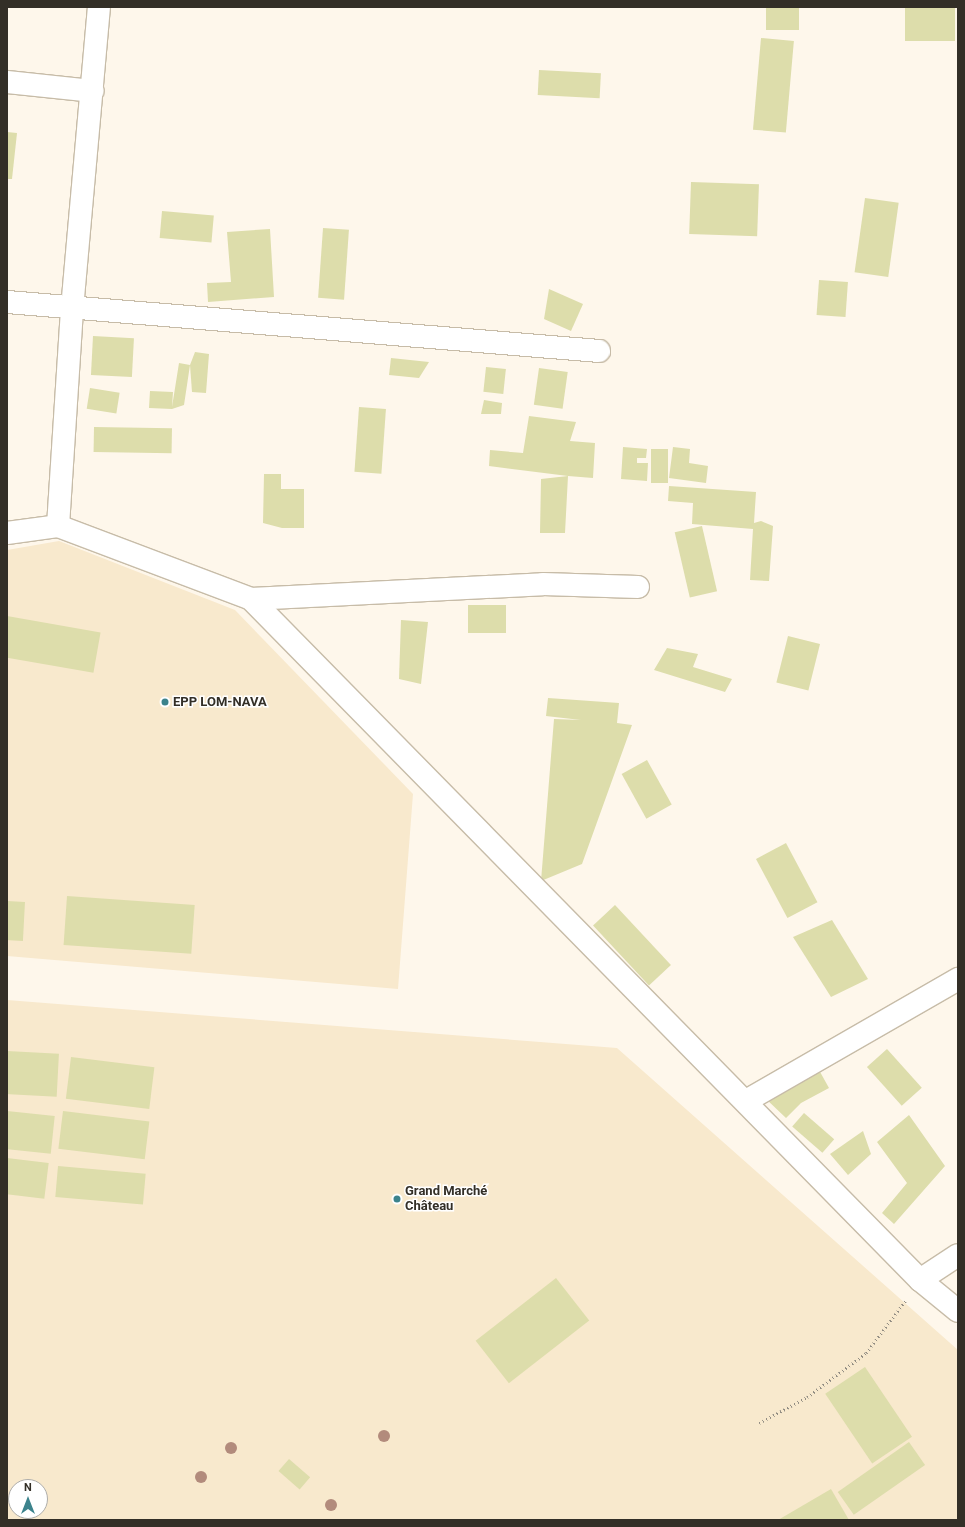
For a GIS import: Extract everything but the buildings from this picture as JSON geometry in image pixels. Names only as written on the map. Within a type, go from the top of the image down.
[{"type":"street","points":[[58,526],[72,309],[93,91],[99,7]]},
{"type":"street","points":[[7,82],[93,91]]},
{"type":"street","points":[[7,302],[72,309],[599,351]]},
{"type":"street","points":[[7,533],[58,526],[251,599],[543,584],[638,587]]},
{"type":"street","points":[[251,599],[746,1101],[920,1280],[958,1311]]},
{"type":"street","points":[[746,1101],[958,979]]},
{"type":"street","points":[[920,1280],[958,1255]]},
{"type":"path","points":[[759,1423],[806,1397],[866,1353],[920,1280]]},
{"type":"shaded area","name":"EPP LOM-NAVA","points":[[59,541],[235,610],[413,794],[398,989],[7,956],[7,550]]},
{"type":"shaded area","name":"Grand Marché Château","points":[[7,1000],[617,1048],[958,1350],[958,1520],[7,1520]]},
{"type":"place","name":"EPP LOM-NAVA","points":[[165,702]]},
{"type":"place","name":"Grand Marché Château","points":[[397,1199]]}]
